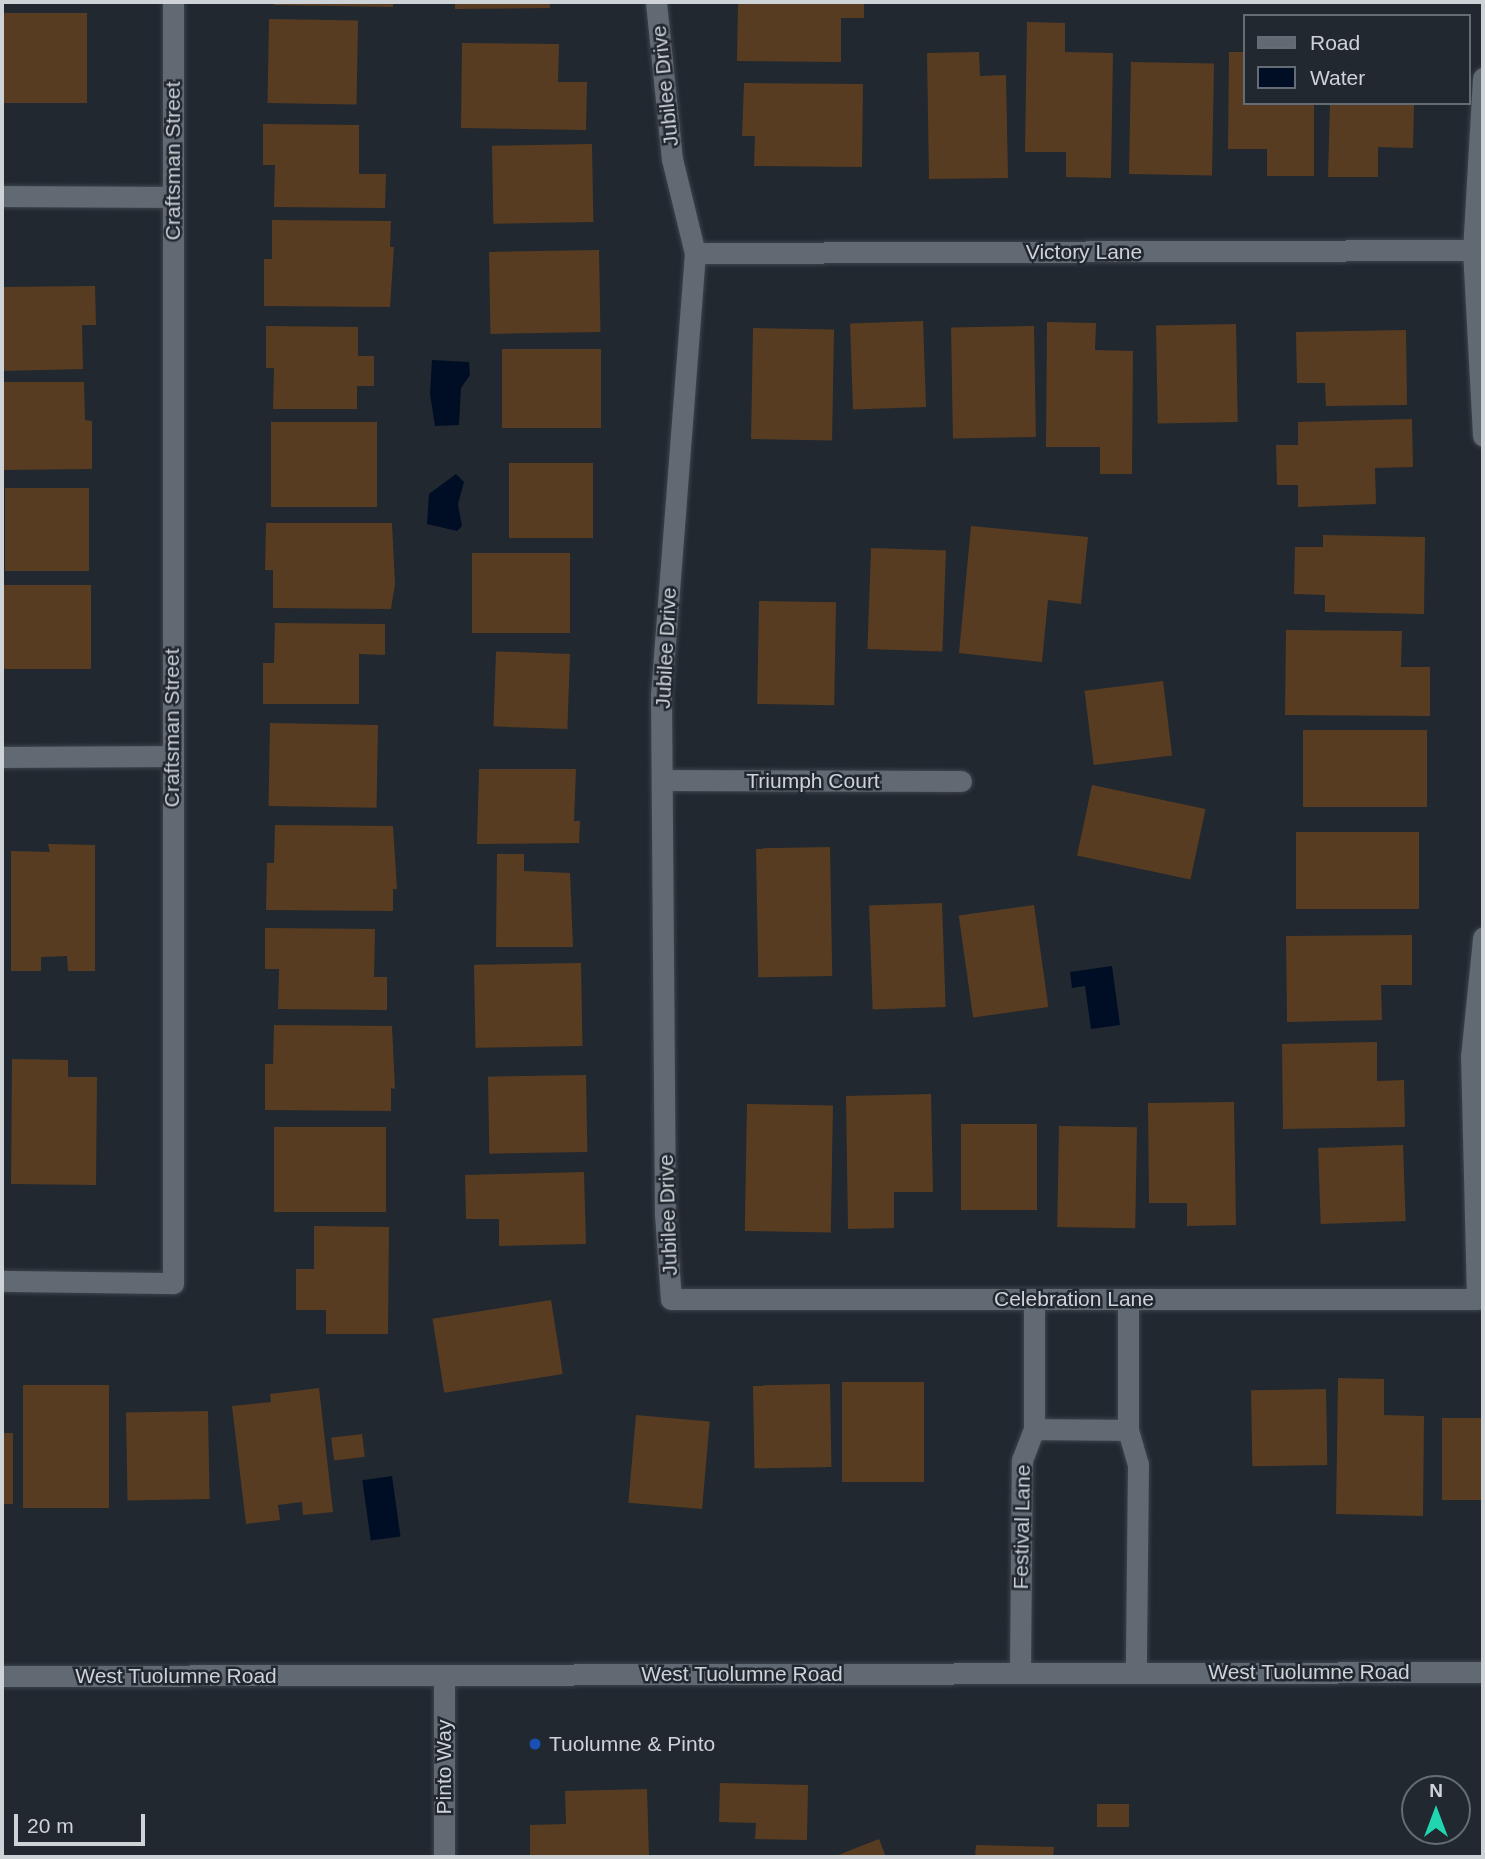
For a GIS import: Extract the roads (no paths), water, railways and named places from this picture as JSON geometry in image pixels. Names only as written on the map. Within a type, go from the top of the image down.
[{"type":"street","name":"Craftsman Street","points":[[2,1281],[173,1283],[173,2]]},
{"type":"street","name":"Jubilee Drive","points":[[656,2],[672,159],[695,253],[661,695],[665,780],[665,1214],[671,1299]]},
{"type":"street","points":[[1483,78],[1473,250],[1483,436]]},
{"type":"street","points":[[2,196],[173,197]]},
{"type":"street","name":"Victory Lane","points":[[695,253],[1473,250]]},
{"type":"street","points":[[2,757],[172,756]]},
{"type":"street","name":"Triumph Court","points":[[665,780],[961,781]]},
{"type":"street","name":"Celebration Lane","points":[[671,1299],[1477,1299],[1471,1057],[1483,938]]},
{"type":"street","name":"Festival Lane","points":[[1020,1672],[1022,1460],[1034,1429],[1034,1299]]},
{"type":"street","points":[[1128,1299],[1128,1430],[1138,1464],[1136,1672]]},
{"type":"street","points":[[1034,1429],[1128,1430]]},
{"type":"street","name":"West Tuolumne Road","points":[[2,1676],[1483,1672]]},
{"type":"street","name":"Pinto Way","points":[[444,1676],[444,1857]]},
{"type":"water","points":[[432,360],[469,362],[470,375],[461,388],[459,425],[435,426],[430,394]]},
{"type":"water","points":[[456,474],[464,482],[458,504],[462,526],[457,531],[427,524],[429,494]]},
{"type":"water","points":[[1112,966],[1120,1025],[1091,1029],[1085,986],[1072,988],[1070,972]]},
{"type":"water","points":[[392,1476],[400,1536],[371,1541],[362,1480]]},
{"type":"place","name":"Tuolumne & Pinto","points":[[535,1744]]}]
